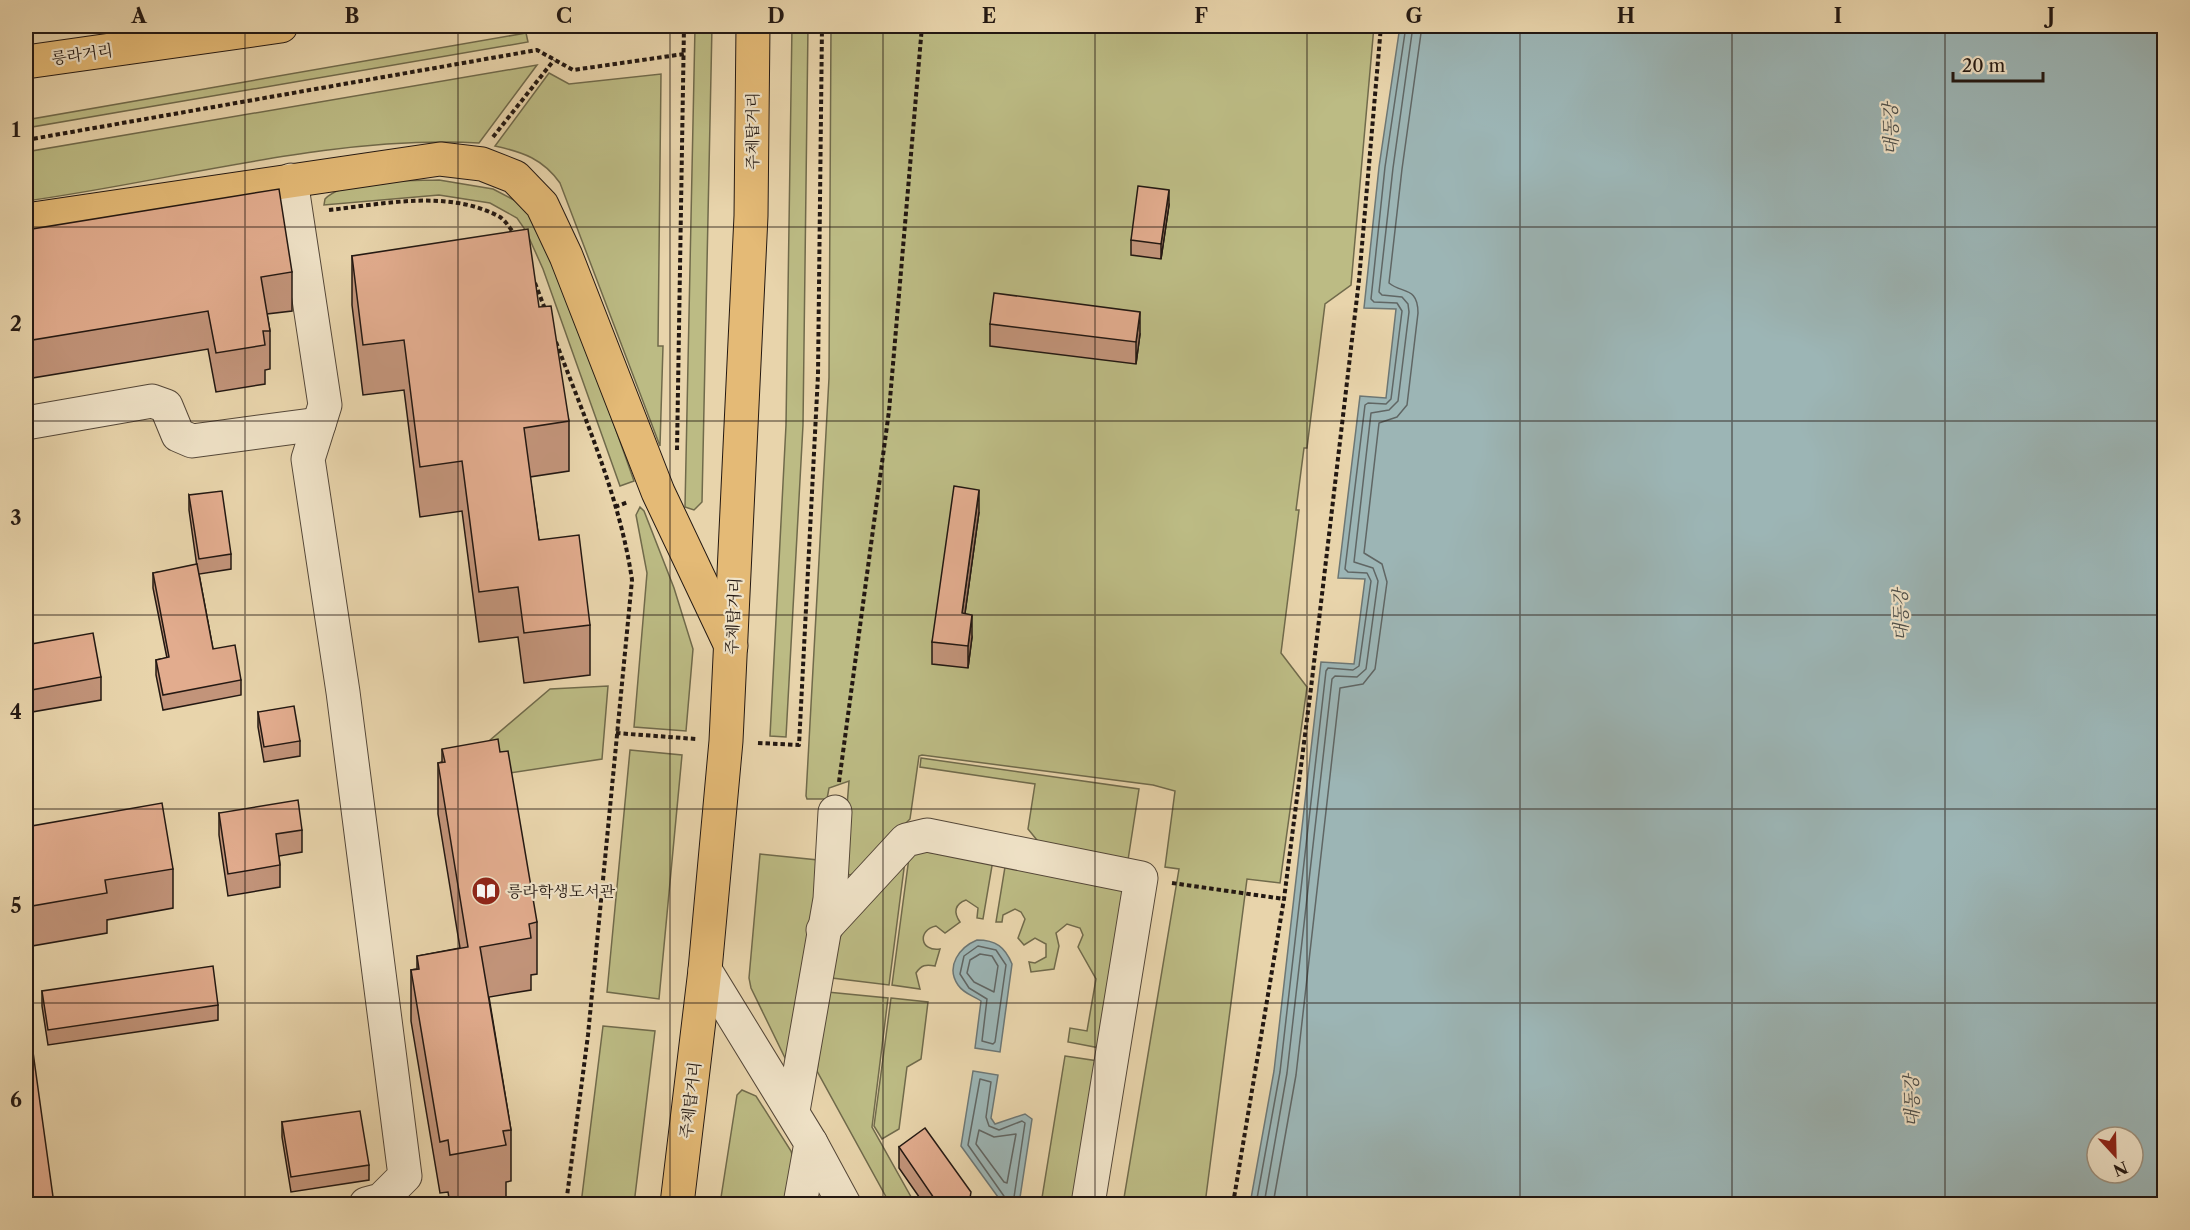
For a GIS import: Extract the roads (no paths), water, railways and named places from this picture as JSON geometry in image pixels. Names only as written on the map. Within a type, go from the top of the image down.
[{"type":"main road","name":"릉라거리","points":[[26,62],[281,26]]},
{"type":"main road","name":"주체탑거리","points":[[677,1204],[705,970],[726,741],[751,216],[753,26]]},
{"type":"main road","points":[[26,220],[440,159],[482,164],[514,177],[542,205],[566,256],[658,492],[732,647]]},
{"type":"street","points":[[291,180],[325,405],[308,459],[343,692],[405,1176],[381,1200],[366,1204]]},
{"type":"street","points":[[26,423],[152,401],[166,406],[178,435],[192,441],[319,424]]},
{"type":"street","points":[[793,1111],[830,899],[835,812]]},
{"type":"street","points":[[823,930],[906,840],[927,835],[1141,878],[1088,1204]]},
{"type":"street","points":[[705,970],[793,1111],[844,1204]]},
{"type":"street","points":[[800,1204],[811,1143]]},
{"type":"water","name":"대동강","points":[[1400,26],[2164,26],[2164,1204],[1250,1204],[1274,1071],[1321,662],[1354,664],[1365,579],[1338,578],[1360,396],[1386,398],[1396,309],[1364,308],[1379,167]]},
{"type":"water","points":[[977,940],[995,943],[1003,949],[1012,964],[1000,1052],[975,1048],[981,1001],[963,991],[954,978],[956,958],[965,947]]},
{"type":"water","points":[[973,1071],[998,1075],[991,1118],[995,1124],[1025,1114],[1032,1119],[1019,1204],[1003,1204],[961,1146]]},
{"type":"place","name":"릉라학생도서관","points":[[486,891]]}]
